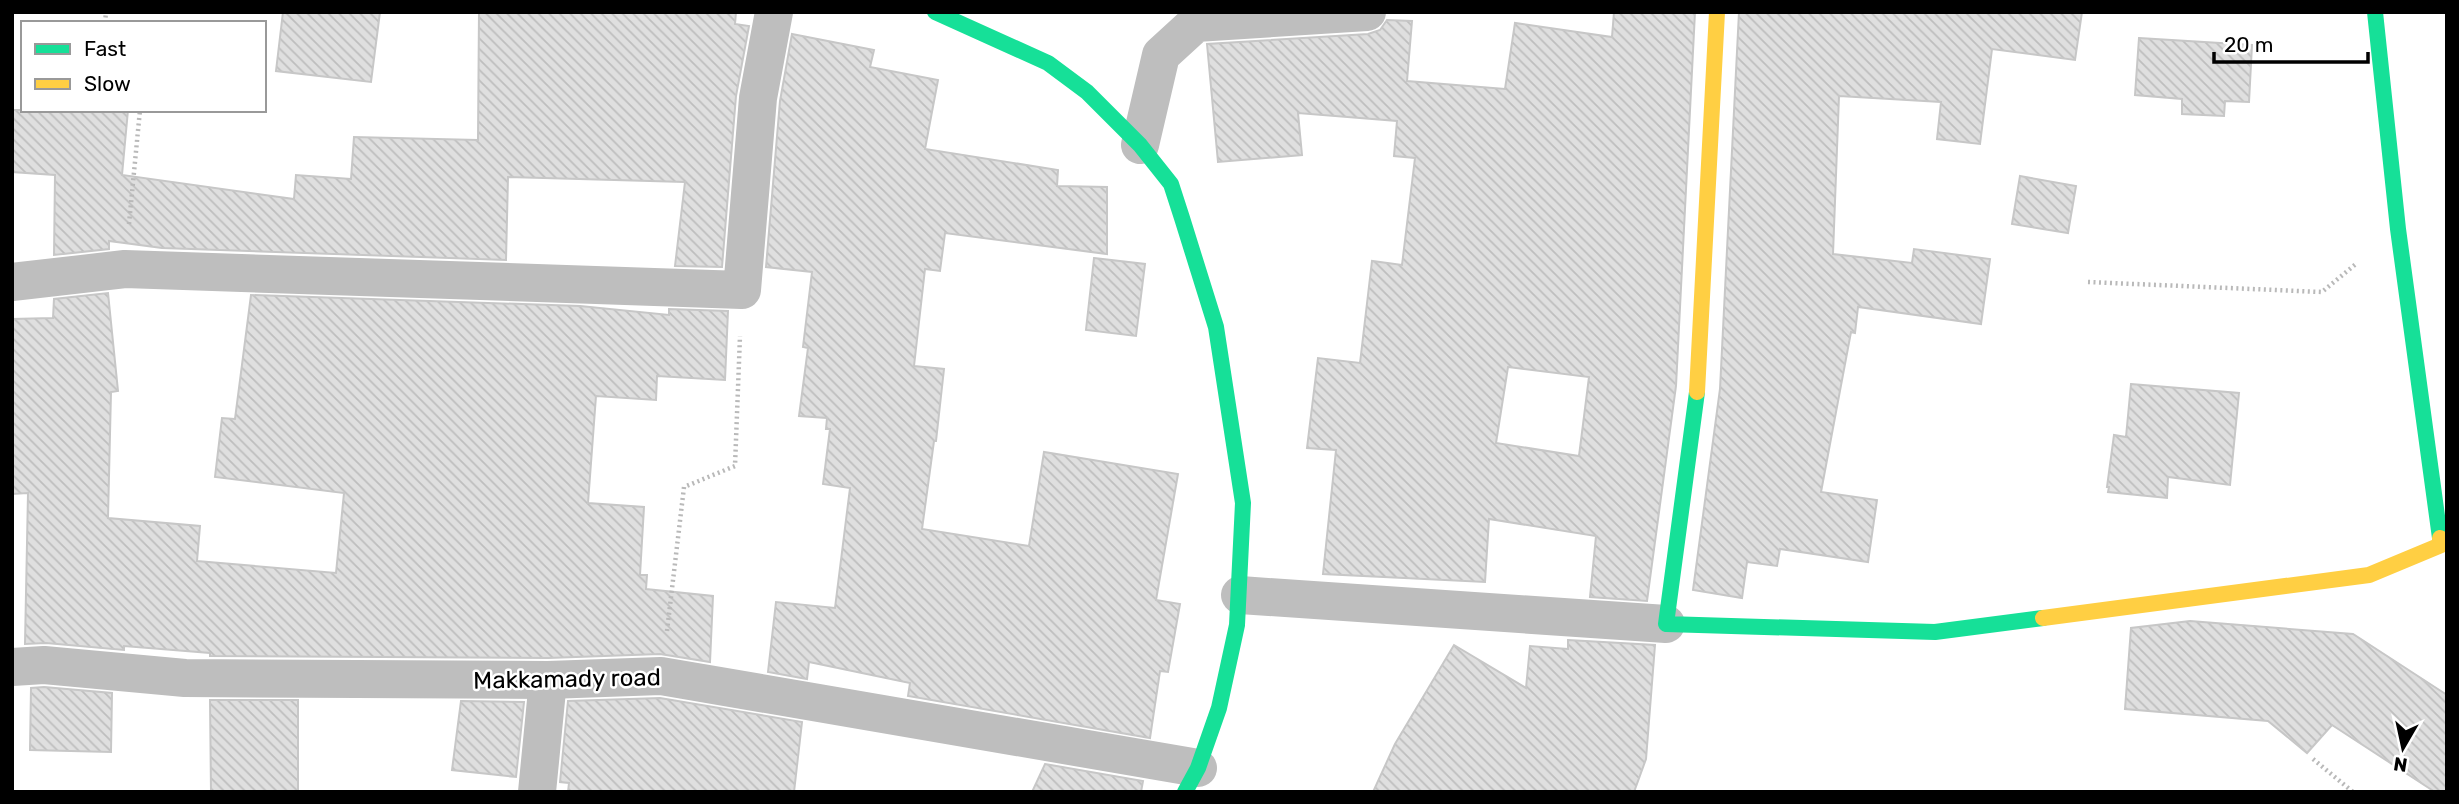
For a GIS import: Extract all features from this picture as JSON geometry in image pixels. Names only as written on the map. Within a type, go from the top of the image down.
[{"type":"main road","points":[[935,12],[1048,63],[1087,92],[1140,145],[1171,184],[1216,327],[1243,503],[1237,625],[1219,708],[1192,780]]},
{"type":"main road","points":[[1717,12],[1698,388],[1666,624],[1935,632],[2368,575],[2445,549],[2398,229],[2375,12]]},
{"type":"street","points":[[12,282],[125,269],[741,290],[758,98],[774,12]]},
{"type":"street","points":[[1140,145],[1161,55],[1196,23],[1367,12]]},
{"type":"street","points":[[1240,595],[1666,624]]},
{"type":"street","name":"Makkamady road","points":[[12,667],[44,664],[184,678],[548,680],[662,676],[1192,780]]},
{"type":"street","points":[[537,792],[548,680]]},
{"type":"path","points":[[125,269],[140,112]]},
{"type":"path","points":[[2088,282],[2322,292],[2398,229]]},
{"type":"path","points":[[662,676],[684,487],[735,466],[741,290]]},
{"type":"path","points":[[2314,759],[2353,792]]},
{"type":"building","points":[[283,12],[380,12],[371,82],[276,71]]},
{"type":"building","points":[[479,12],[736,12],[735,24],[749,26],[736,96],[722,267],[675,266],[685,182],[508,177],[506,260],[162,248],[109,241],[109,249],[54,255],[55,175],[12,172],[12,110],[128,112],[122,175],[294,199],[296,175],[351,179],[354,137],[478,140]]},
{"type":"building","points":[[1614,12],[1695,12],[1676,386],[1647,601],[1590,597],[1596,536],[1489,519],[1485,582],[1323,574],[1336,450],[1307,448],[1318,358],[1360,363],[1372,261],[1402,265],[1415,158],[1394,156],[1397,121],[1298,113],[1302,155],[1218,162],[1207,44],[1368,34],[1380,30],[1387,20],[1412,21],[1407,81],[1505,89],[1515,23],[1612,37]],"holes":[[[1508,367],[1589,377],[1579,456],[1496,443]]]},
{"type":"building","points":[[1739,12],[2082,12],[2075,60],[1992,49],[1980,144],[1937,139],[1941,102],[1839,96],[1833,254],[1912,263],[1914,249],[1990,259],[1981,324],[1858,307],[1855,333],[1851,332],[1821,492],[1877,500],[1868,562],[1780,549],[1777,566],[1747,562],[1742,598],[1693,590],[1720,389]]},
{"type":"building","points":[[792,34],[874,50],[870,67],[938,80],[925,149],[1058,170],[1057,186],[1107,187],[1107,254],[945,233],[940,271],[925,269],[914,366],[944,369],[922,529],[1029,546],[1044,452],[1178,474],[1156,600],[1180,604],[1168,672],[1160,671],[1150,738],[908,696],[910,683],[809,662],[807,679],[768,672],[776,602],[835,608],[850,488],[823,484],[830,429],[826,429],[827,418],[799,416],[808,348],[803,347],[812,272],[766,267],[780,101]]},
{"type":"building","points":[[2139,38],[2252,45],[2249,102],[2225,101],[2224,116],[2182,114],[2182,99],[2135,95]]},
{"type":"building","points":[[2020,176],[2076,186],[2068,233],[2012,224]]},
{"type":"building","points":[[1094,258],[1145,264],[1136,336],[1086,330]]},
{"type":"building","points":[[108,293],[118,391],[111,392],[108,518],[200,526],[197,561],[336,573],[344,493],[215,477],[222,418],[235,419],[251,295],[580,306],[669,315],[669,309],[728,311],[725,380],[657,376],[656,400],[596,396],[588,503],[644,507],[640,575],[647,575],[646,589],[713,596],[710,662],[660,654],[548,658],[210,656],[210,653],[124,646],[124,650],[46,643],[25,644],[28,493],[12,494],[12,319],[53,318],[54,299]]},
{"type":"building","points":[[2131,384],[2239,393],[2230,485],[2168,477],[2167,498],[2108,492],[2114,435],[2126,437]]},
{"type":"building","points":[[2190,621],[2353,634],[2447,695],[2447,792],[2435,792],[2332,725],[2307,753],[2268,721],[2125,709],[2131,628]]},
{"type":"building","points":[[1568,640],[1655,645],[1646,759],[1634,792],[1373,792],[1395,744],[1454,645],[1526,688],[1530,646],[1568,649]]},
{"type":"building","points":[[31,688],[112,693],[111,752],[30,750]]},
{"type":"building","points":[[660,698],[802,722],[794,792],[568,792],[569,783],[560,782],[568,701]]},
{"type":"building","points":[[210,700],[298,700],[298,792],[211,792]]},
{"type":"building","points":[[461,701],[524,702],[516,777],[452,770]]},
{"type":"building","points":[[1045,764],[1143,781],[1141,792],[1032,792]]},
{"type":"traffic: fast","points":[[935,12],[1048,63],[1087,92],[1140,145],[1171,184],[1182,218],[1216,327],[1243,503],[1237,625],[1219,708],[1198,768],[1185,792]]},
{"type":"traffic: fast","points":[[2375,12],[2398,229],[2440,538]]},
{"type":"traffic: fast","points":[[1697,392],[1666,624],[1935,632],[2043,618]]},
{"type":"traffic: slow","points":[[1697,392],[1717,12]]},
{"type":"traffic: slow","points":[[2043,618],[2369,575],[2441,545],[2440,538]]}]
